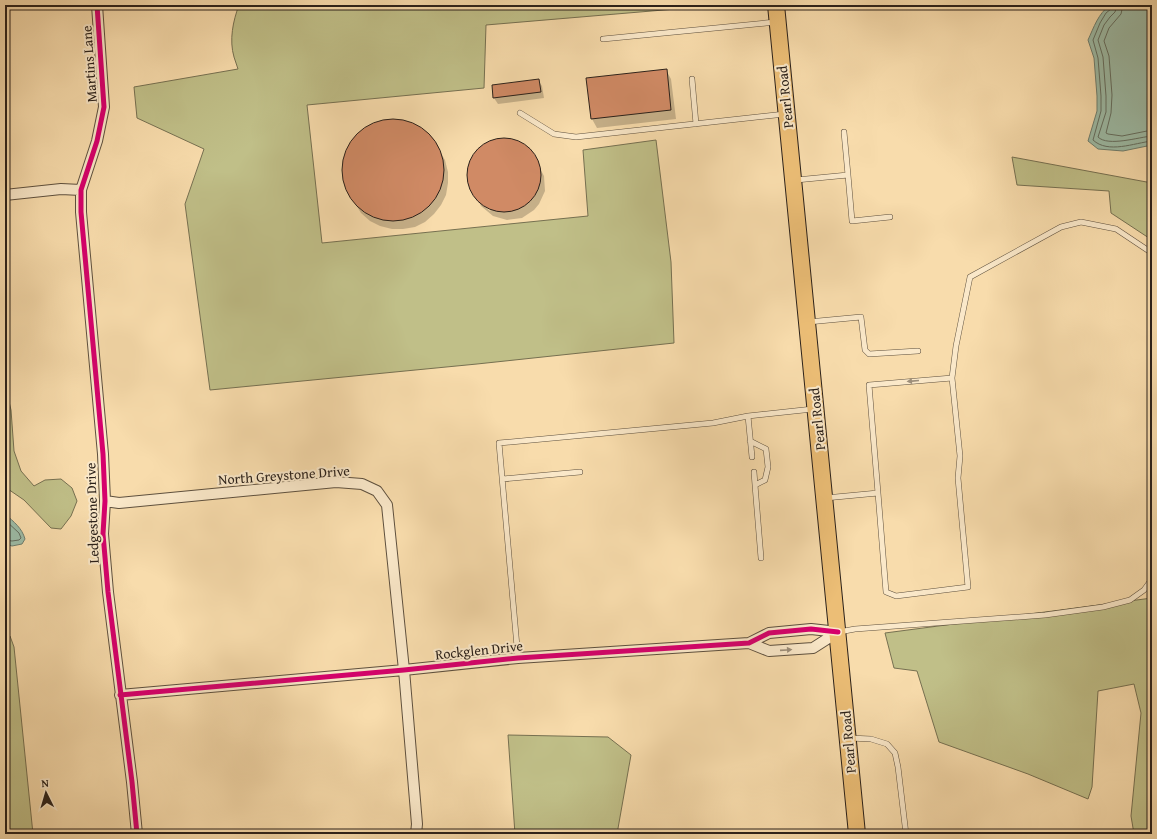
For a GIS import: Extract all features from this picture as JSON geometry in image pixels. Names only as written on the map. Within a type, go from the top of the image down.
[{"type":"main road","name":"Pearl Road","points":[[776,5],[857,834]]},
{"type":"street","name":"Martins Lane","points":[[81,190],[97,141],[104,107],[97,5]]},
{"type":"street","points":[[5,195],[61,189],[81,190]]},
{"type":"street","name":"Ledgestone Drive","points":[[81,190],[81,212],[103,454],[103,534],[108,592],[132,782],[137,834]]},
{"type":"street","name":"North Greystone Drive","points":[[104,501],[121,503],[336,482],[362,484],[377,491],[387,505],[404,670],[417,824],[416,834]]},
{"type":"street","name":"Rockglen Drive","points":[[120,695],[404,670],[518,658],[749,643],[769,633],[811,629],[838,632]]},
{"type":"street","name":"Rockglen Drive","points":[[749,643],[769,651],[813,648],[838,632]]},
{"type":"lane","points":[[603,39],[777,22]]},
{"type":"lane","points":[[692,79],[696,124]]},
{"type":"lane","points":[[520,113],[554,134],[576,137],[786,114]]},
{"type":"lane","points":[[844,132],[852,220],[890,217]]},
{"type":"lane","points":[[793,180],[848,175]]},
{"type":"lane","points":[[952,378],[869,386],[886,592],[896,596],[968,587],[958,478],[960,456],[952,378],[956,346],[970,277],[1061,227],[1081,222],[1116,229],[1152,253]]},
{"type":"lane","points":[[807,322],[861,317],[865,350],[869,354],[918,351]]},
{"type":"lane","points":[[518,658],[499,443],[713,423],[748,416],[816,408]]},
{"type":"lane","points":[[748,416],[752,457]]},
{"type":"lane","points":[[750,441],[766,449],[768,467],[765,480],[755,485]]},
{"type":"lane","points":[[503,479],[580,472]]},
{"type":"lane","points":[[754,472],[761,558]]},
{"type":"lane","points":[[824,498],[878,493]]},
{"type":"lane","points":[[838,632],[856,629],[1045,615],[1103,607],[1130,600],[1144,590],[1152,579]]},
{"type":"lane","points":[[848,738],[871,739],[887,744],[895,753],[906,834]]},
{"type":"shaded area","points":[[239,5],[686,5],[687,8],[486,25],[484,88],[307,105],[322,243],[588,216],[583,150],[656,140],[671,262],[674,343],[210,390],[185,204],[204,149],[137,118],[134,87],[238,69],[234,58],[232,37],[233,24]]},
{"type":"shaded area","points":[[1012,157],[1152,183],[1152,240],[1111,213],[1109,191],[1017,185]]},
{"type":"shaded area","points":[[5,385],[11,410],[14,451],[21,471],[34,486],[45,480],[61,479],[72,488],[77,501],[71,516],[61,529],[51,528],[24,500],[5,487]]},
{"type":"shaded area","points":[[1152,598],[1152,834],[1134,834],[1131,816],[1141,713],[1134,684],[1098,691],[1092,787],[1088,799],[1028,774],[939,742],[917,671],[894,668],[885,633]]},
{"type":"shaded area","points":[[5,634],[10,636],[14,647],[33,834],[5,834]]},
{"type":"shaded area","points":[[508,735],[608,737],[631,755],[617,834],[515,834]]},
{"type":"water","points":[[1110,5],[1152,5],[1152,145],[1123,151],[1098,149],[1088,141],[1097,111],[1097,96],[1094,58],[1088,40],[1099,17]]},
{"type":"water","points":[[5,514],[22,532],[25,539],[22,544],[12,546],[5,544]]},
{"type":"building","points":[[667,69],[671,110],[591,119],[586,78]]},
{"type":"building","points":[[539,79],[541,92],[493,98],[492,85]]},
{"type":"building","points":[[393,119],[412,123],[429,134],[440,151],[444,170],[440,189],[429,206],[412,217],[393,221],[374,217],[357,206],[346,189],[342,170],[346,151],[357,134],[374,123]]},
{"type":"building","points":[[504,138],[518,141],[530,149],[538,161],[541,175],[538,189],[530,201],[518,209],[504,212],[490,209],[478,201],[470,189],[467,175],[470,161],[478,149],[490,141]]},
{"type":"cycle path","points":[[97,5],[104,107],[97,141],[81,190],[81,212],[103,454],[105,501],[103,534],[108,592],[132,782],[137,834]]},
{"type":"cycle path","points":[[120,695],[404,670],[518,658],[749,643],[769,633],[811,629],[838,632]]}]
